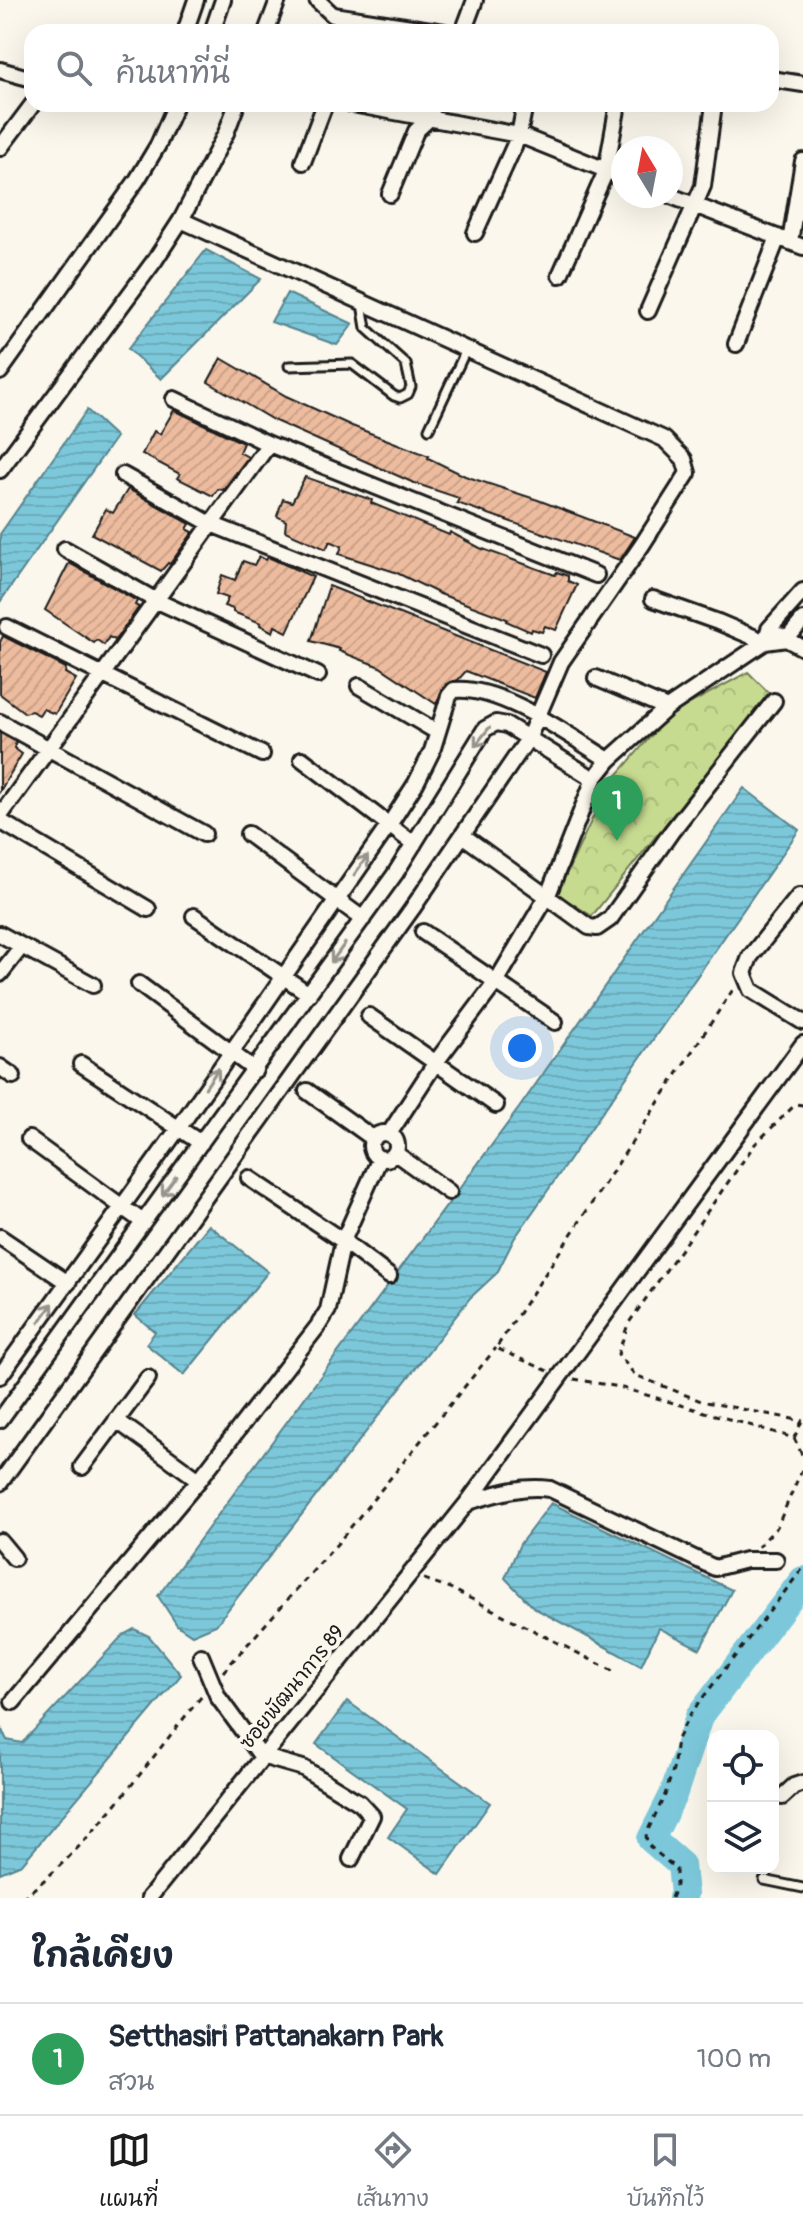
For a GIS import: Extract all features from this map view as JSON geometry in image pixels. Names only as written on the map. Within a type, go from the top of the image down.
[{"type":"street","points":[[188,24],[196,0]]},
{"type":"street","points":[[215,24],[223,0]]},
{"type":"street","points":[[269,24],[278,0]]},
{"type":"street","points":[[317,0],[333,15],[392,24]]},
{"type":"street","points":[[466,24],[475,0]]},
{"type":"street","points":[[0,70],[24,77]]},
{"type":"street","points":[[779,80],[803,84]]},
{"type":"street","points":[[0,148],[27,112]]},
{"type":"street","points":[[0,372],[137,180],[158,145],[172,112]]},
{"type":"street","points":[[0,470],[155,260],[181,220],[234,112]]},
{"type":"street","points":[[303,162],[322,112]]},
{"type":"street","points":[[390,194],[416,131],[431,112]]},
{"type":"street","points":[[436,112],[519,135],[611,173]]},
{"type":"street","points":[[475,233],[519,135],[523,112]]},
{"type":"street","points":[[560,275],[606,171],[617,112]]},
{"type":"street","points":[[648,311],[703,186],[713,112]]},
{"type":"street","points":[[736,344],[790,242],[803,161]]},
{"type":"street","points":[[683,201],[790,242]]},
{"type":"street","points":[[0,1483],[412,909],[528,739],[561,662],[688,473],[684,459],[664,439],[181,220]]},
{"type":"street","points":[[174,399],[269,444],[596,575]]},
{"type":"street","points":[[148,909],[0,818],[46,749],[269,444]]},
{"type":"street","points":[[123,475],[211,524],[541,655]]},
{"type":"street","points":[[65,549],[155,600],[318,675]]},
{"type":"street","points":[[389,1134],[436,1062],[496,982],[548,895],[594,779],[609,760],[667,708],[767,636],[803,591]]},
{"type":"street","points":[[653,599],[718,622],[787,639],[803,648]]},
{"type":"street","points":[[787,639],[803,620]]},
{"type":"street","points":[[7,627],[262,754]]},
{"type":"street","points":[[596,678],[667,708]]},
{"type":"street","points":[[359,686],[437,732]]},
{"type":"street","points":[[0,1376],[6,1358],[68,1283],[389,825],[432,751],[449,696],[454,690],[469,688],[482,691],[537,715],[609,760]]},
{"type":"street","points":[[469,840],[589,927],[597,928],[610,919],[672,831],[774,701]]},
{"type":"street","points":[[0,722],[204,834]]},
{"type":"street","points":[[0,1420],[363,919],[485,729],[496,723],[507,725],[594,779]]},
{"type":"street","points":[[302,759],[414,844]]},
{"type":"street","points":[[248,834],[363,919]]},
{"type":"street","points":[[803,896],[799,896],[750,957],[744,973],[751,990],[803,1022]]},
{"type":"street","points":[[194,916],[309,994]]},
{"type":"street","points":[[423,932],[555,1022]]},
{"type":"street","points":[[0,934],[93,985]]},
{"type":"street","points":[[0,974],[22,946]]},
{"type":"street","points":[[139,984],[255,1070]]},
{"type":"street","points":[[369,1016],[496,1105]]},
{"type":"street","name":"ซอยพัฒนาการ 89","points":[[149,1898],[468,1502],[803,1044]]},
{"type":"street","points":[[81,1064],[201,1143]]},
{"type":"street","points":[[0,1067],[13,1076]]},
{"type":"street","points":[[307,1091],[374,1139]]},
{"type":"street","points":[[383,1133],[389,1134],[397,1142],[395,1153],[391,1157],[380,1158],[372,1150],[374,1139],[383,1133]]},
{"type":"street","points":[[29,1139],[143,1222]]},
{"type":"street","points":[[395,1153],[449,1192]]},
{"type":"street","points":[[13,1702],[199,1480],[328,1310],[343,1241],[380,1158]]},
{"type":"street","points":[[249,1178],[389,1276]]},
{"type":"street","points":[[0,1237],[68,1283]]},
{"type":"street","points":[[82,1467],[148,1378]]},
{"type":"street","points":[[116,1420],[199,1480]]},
{"type":"street","points":[[468,1502],[509,1490],[550,1489],[715,1568],[746,1560],[776,1560]]},
{"type":"street","points":[[0,1541],[14,1558]]},
{"type":"street","points":[[201,1656],[218,1697],[261,1756],[284,1760],[303,1768],[360,1803],[372,1816],[351,1859]]},
{"type":"street","points":[[782,1797],[794,1786],[803,1783]]},
{"type":"lane","points":[[289,366],[352,364],[394,396],[400,398],[408,394],[411,387],[406,364],[366,328],[362,304]]},
{"type":"lane","points":[[429,429],[466,350]]},
{"type":"lane","points":[[764,1880],[803,1888]]},
{"type":"path","points":[[22,1898],[46,1880],[118,1802],[214,1682],[337,1544],[496,1348],[744,973]]},
{"type":"path","points":[[794,1438],[802,1421],[701,1401],[635,1375],[618,1354],[628,1324],[755,1144],[796,1104],[803,1105]]},
{"type":"path","points":[[496,1348],[560,1377],[619,1387],[794,1438],[803,1457]]},
{"type":"path","points":[[746,1560],[777,1527],[803,1467]]},
{"type":"path","points":[[671,1898],[676,1885],[676,1869],[647,1844],[646,1834],[665,1795],[673,1770],[677,1739],[691,1713],[803,1568]]},
{"type":"path","points":[[409,1574],[450,1588],[617,1673]]},
{"type":"green space","points":[[748,672],[770,694],[592,916],[557,894],[607,787],[669,715]]},
{"type":"water","points":[[206,250],[261,279],[161,379],[128,349]]},
{"type":"water","points":[[287,293],[353,324],[337,345],[271,322]]},
{"type":"water","points":[[87,410],[116,437],[0,602],[0,534]]},
{"type":"water","points":[[744,788],[799,830],[514,1239],[497,1273],[470,1298],[216,1625],[192,1635],[177,1625],[158,1596],[519,1108]]},
{"type":"water","points":[[209,1225],[268,1272],[184,1375],[146,1344],[155,1332],[135,1315]]},
{"type":"water","points":[[551,1503],[732,1590],[700,1649],[659,1628],[641,1666],[534,1608],[505,1578],[520,1544]]},
{"type":"water","points":[[134,1629],[149,1636],[181,1675],[22,1864],[0,1873],[0,1726],[7,1740],[22,1743],[123,1635]]},
{"type":"water","points":[[347,1701],[490,1803],[440,1874],[388,1837],[407,1809],[316,1744]]},
{"type":"building","points":[[221,358],[286,396],[429,456],[465,476],[635,537],[620,560],[457,503],[459,498],[414,483],[273,420],[208,382]]},
{"type":"building","points":[[174,410],[243,443],[239,452],[248,457],[223,490],[218,489],[213,496],[177,478],[180,474],[142,454],[154,431],[160,434]]},
{"type":"building","points":[[305,477],[372,500],[371,503],[449,535],[450,532],[480,548],[555,575],[557,572],[568,576],[568,581],[577,585],[556,630],[545,626],[542,632],[532,629],[531,632],[395,572],[339,554],[342,546],[330,541],[326,549],[285,531],[286,521],[277,516],[283,499],[292,502]]},
{"type":"building","points":[[128,489],[190,524],[187,529],[193,532],[170,564],[161,571],[92,534],[106,509],[113,513]]},
{"type":"building","points":[[259,556],[313,577],[287,632],[275,626],[273,632],[261,623],[233,612],[233,609],[224,606],[228,598],[216,594],[222,575],[235,580],[243,561],[254,565]]},
{"type":"building","points":[[69,563],[137,601],[135,605],[139,607],[115,640],[109,637],[104,645],[97,640],[94,643],[45,610]]},
{"type":"building","points":[[329,586],[546,672],[535,698],[466,671],[458,680],[446,684],[436,704],[380,667],[340,649],[311,641]]},
{"type":"building","points":[[3,636],[66,668],[65,673],[76,679],[55,714],[43,709],[39,715],[31,711],[25,713],[0,694],[0,642]]},
{"type":"building","points":[[0,733],[16,742],[14,748],[22,754],[0,791]]},
{"type":"waterway","points":[[682,1898],[681,1865],[651,1839],[673,1795],[699,1717],[803,1580]]},
{"type":"place","name":"Setthasiri Pattanakarn Park","points":[[617,841]]}]
